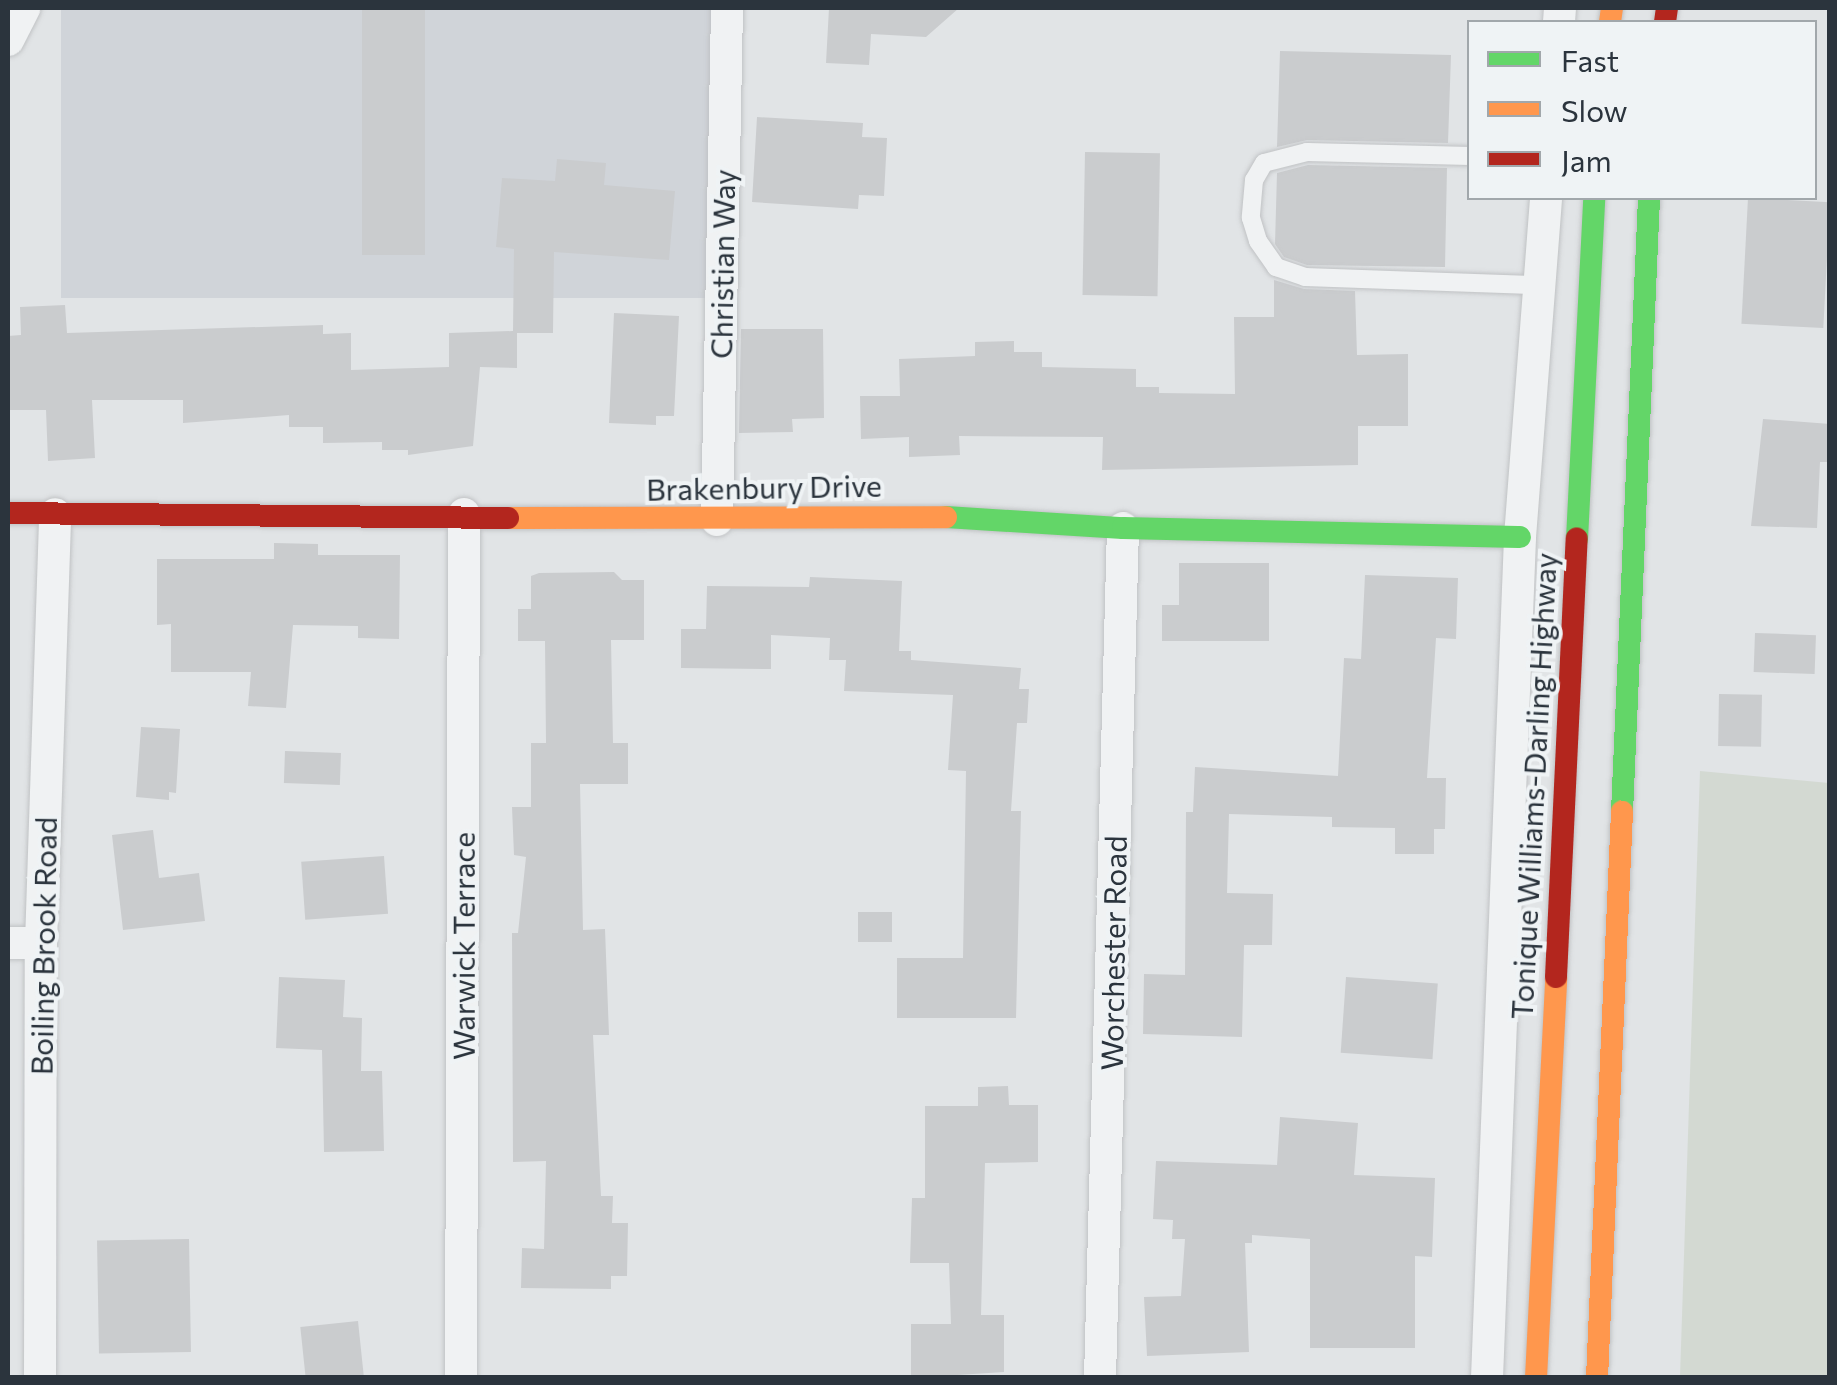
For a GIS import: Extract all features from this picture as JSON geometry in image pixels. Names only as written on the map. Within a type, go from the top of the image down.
[{"type":"main road","name":"Tonique Williams-Darling Highway","points":[[1536,1378],[1594,200]]},
{"type":"main road","points":[[1597,1378],[1650,200]]},
{"type":"main road","name":"Brakenbury Drive","points":[[8,513],[464,514],[717,520],[923,515],[1123,528],[1520,537]]},
{"type":"street","points":[[8,40],[24,8]]},
{"type":"street","name":"Christian Way","points":[[717,520],[727,8]]},
{"type":"street","points":[[1486,1378],[1520,537],[1546,200]]},
{"type":"street","name":"Boiling Brook Road","points":[[29,1360],[56,514]]},
{"type":"street","name":"Warwick Terrace","points":[[462,1378],[464,514]]},
{"type":"street","name":"Worchester Road","points":[[1100,1378],[1123,528]]},
{"type":"street","points":[[8,943],[41,943]]},
{"type":"lane","points":[[1467,156],[1306,152],[1264,163],[1254,180],[1251,218],[1258,241],[1276,267],[1305,278],[1539,285]]},
{"type":"shaded area","points":[[61,8],[713,8],[713,298],[61,298]]},
{"type":"shaded area","points":[[1700,771],[1829,783],[1829,1377],[1680,1377]]},
{"type":"building","points":[[362,8],[425,8],[425,255],[362,255]]},
{"type":"building","points":[[829,8],[959,8],[926,37],[871,34],[869,65],[826,63]]},
{"type":"building","points":[[1280,51],[1451,55],[1448,143],[1307,140],[1277,147]]},
{"type":"building","points":[[757,117],[863,123],[862,137],[887,138],[884,196],[859,195],[858,209],[752,202]]},
{"type":"building","points":[[1085,152],[1160,153],[1157,296],[1083,295]]},
{"type":"building","points":[[557,159],[606,163],[604,185],[675,191],[669,260],[554,252],[553,333],[517,333],[517,368],[480,367],[473,446],[408,455],[408,450],[382,450],[382,442],[323,443],[323,427],[289,427],[289,415],[183,423],[183,400],[92,400],[95,458],[48,461],[46,410],[8,410],[8,336],[21,335],[20,307],[65,305],[67,333],[323,325],[323,334],[351,333],[351,370],[449,367],[449,333],[513,331],[514,249],[496,247],[502,178],[555,181]]},
{"type":"building","points":[[1308,165],[1447,168],[1445,267],[1307,265],[1284,257],[1275,244],[1277,173]]},
{"type":"building","points":[[1748,200],[1830,202],[1823,328],[1741,324]]},
{"type":"building","points":[[1274,280],[1304,289],[1355,291],[1357,355],[1408,354],[1408,426],[1358,426],[1358,465],[1102,470],[1103,437],[959,436],[960,455],[909,457],[909,437],[861,439],[860,396],[900,396],[899,359],[975,356],[975,342],[1014,341],[1014,352],[1042,352],[1042,367],[1136,369],[1136,387],[1159,387],[1159,393],[1235,394],[1234,317],[1274,317]]},
{"type":"building","points":[[614,313],[679,316],[674,416],[656,416],[656,425],[609,423]]},
{"type":"building","points":[[741,329],[823,329],[824,418],[792,419],[793,432],[739,433]]},
{"type":"building","points":[[1763,419],[1830,424],[1830,462],[1820,462],[1817,528],[1751,526]]},
{"type":"building","points":[[274,543],[318,544],[318,555],[400,555],[399,639],[358,638],[358,626],[293,625],[286,708],[248,706],[251,672],[171,672],[171,624],[157,625],[157,559],[274,559]]},
{"type":"building","points":[[1179,563],[1269,563],[1269,641],[1162,641],[1162,605],[1179,605]]},
{"type":"building","points":[[614,572],[622,580],[644,580],[644,640],[611,640],[613,743],[628,743],[628,784],[580,784],[583,930],[605,929],[609,1035],[593,1035],[601,1196],[613,1196],[612,1223],[628,1223],[627,1276],[611,1276],[611,1289],[521,1288],[522,1248],[544,1249],[546,1161],[513,1162],[512,933],[518,933],[526,857],[514,855],[512,807],[531,807],[531,743],[546,743],[545,641],[518,641],[518,609],[531,609],[531,576]]},
{"type":"building","points":[[1365,575],[1458,578],[1456,639],[1436,638],[1427,778],[1446,778],[1445,829],[1434,829],[1434,854],[1395,854],[1395,828],[1332,827],[1332,817],[1229,814],[1227,893],[1273,894],[1272,945],[1244,945],[1242,1037],[1143,1034],[1144,974],[1185,975],[1186,812],[1193,812],[1195,767],[1338,776],[1344,658],[1361,659]]},
{"type":"building","points":[[810,577],[902,581],[899,651],[911,651],[911,660],[1021,668],[1019,689],[1029,689],[1027,723],[1017,723],[1011,811],[1021,811],[1016,1018],[897,1018],[897,958],[963,958],[966,771],[948,770],[953,695],[844,691],[846,660],[829,660],[830,638],[771,635],[771,669],[681,668],[681,629],[706,629],[707,586],[809,587]]},
{"type":"building","points":[[1755,633],[1816,635],[1815,674],[1754,672]]},
{"type":"building","points":[[1719,694],[1762,695],[1761,747],[1718,746]]},
{"type":"building","points":[[141,727],[180,729],[176,793],[169,792],[169,800],[136,797]]},
{"type":"building","points":[[285,751],[341,753],[340,785],[284,783]]},
{"type":"building","points":[[153,830],[159,878],[199,873],[205,921],[123,930],[112,835]]},
{"type":"building","points":[[384,856],[388,914],[305,920],[301,862]]},
{"type":"building","points":[[858,912],[892,912],[892,942],[858,942]]},
{"type":"building","points":[[279,977],[345,980],[343,1017],[362,1018],[361,1071],[382,1071],[384,1151],[324,1152],[322,1050],[276,1048]]},
{"type":"building","points":[[1346,977],[1438,983],[1432,1059],[1341,1053]]},
{"type":"building","points":[[1008,1086],[1009,1105],[1038,1105],[1038,1162],[985,1163],[981,1315],[1004,1315],[1004,1372],[911,1378],[911,1324],[951,1324],[949,1263],[910,1263],[912,1198],[925,1198],[925,1106],[978,1106],[978,1087]]},
{"type":"building","points":[[1280,1117],[1358,1123],[1354,1175],[1435,1178],[1432,1257],[1415,1256],[1415,1348],[1310,1348],[1310,1239],[1252,1235],[1252,1243],[1245,1243],[1249,1352],[1147,1356],[1144,1297],[1181,1296],[1185,1239],[1172,1239],[1173,1220],[1153,1219],[1156,1161],[1277,1165]]},
{"type":"building","points":[[189,1239],[191,1352],[99,1354],[97,1241]]},
{"type":"building","points":[[358,1321],[364,1378],[306,1378],[300,1327]]},
{"type":"traffic: fast","points":[[1577,539],[1594,200]]},
{"type":"traffic: fast","points":[[1622,812],[1649,200]]},
{"type":"traffic: fast","points":[[946,517],[1123,528],[1520,537]]},
{"type":"traffic: slow","points":[[1610,20],[1612,8]]},
{"type":"traffic: slow","points":[[508,518],[946,517]]},
{"type":"traffic: slow","points":[[1597,1378],[1622,812]]},
{"type":"traffic: slow","points":[[1536,1378],[1556,977]]},
{"type":"traffic: jam","points":[[1665,20],[1667,8]]},
{"type":"traffic: jam","points":[[8,513],[508,518]]},
{"type":"traffic: jam","points":[[1556,977],[1577,539]]}]
